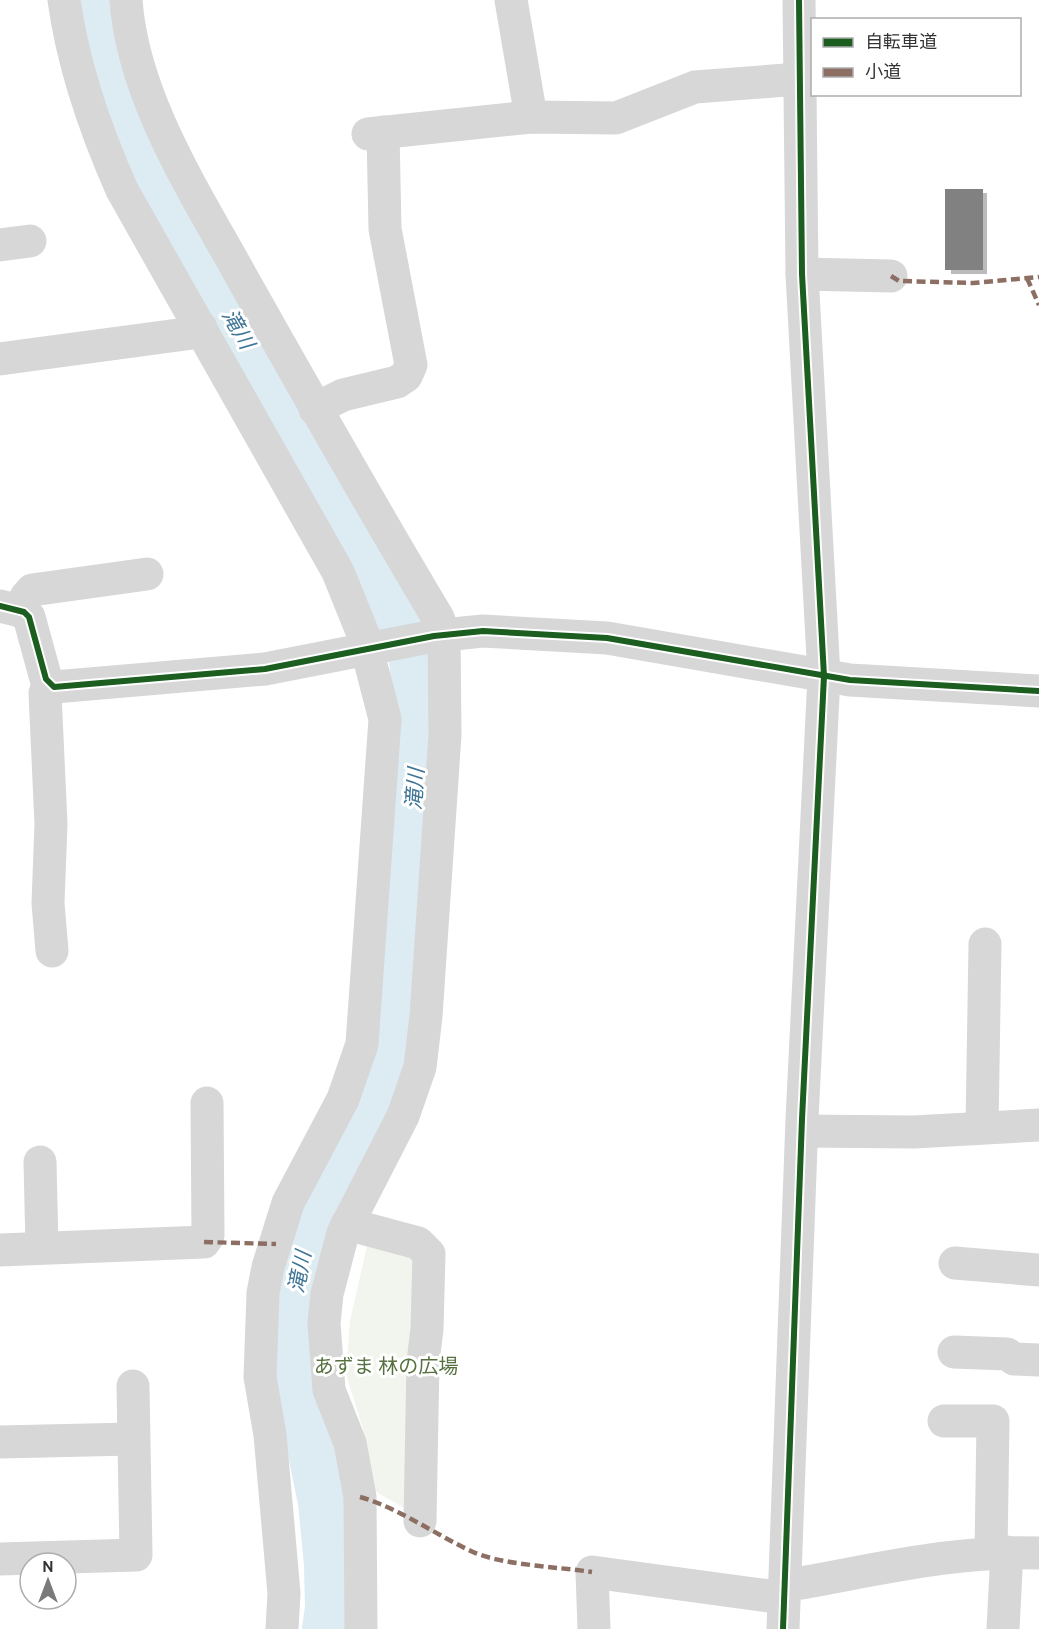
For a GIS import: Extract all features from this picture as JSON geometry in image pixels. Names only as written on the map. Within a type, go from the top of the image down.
[{"type":"street","points":[[64,0],[85,95],[101,142],[122,190],[338,572],[372,649],[385,719],[362,1044],[343,1099],[288,1203],[268,1267],[263,1293],[260,1377],[270,1435],[284,1593],[282,1629]]},
{"type":"street","points":[[126,0],[127,16],[145,86],[163,131],[315,409],[438,618],[446,735],[420,1067],[403,1116],[347,1224],[327,1294],[324,1348],[329,1389],[350,1443],[360,1497],[361,1629]]},
{"type":"street","points":[[511,0],[531,117]]},
{"type":"street","points":[[784,1603],[802,1131],[824,676],[802,274],[799,0]]},
{"type":"street","points":[[315,409],[343,395],[397,382],[406,376],[411,365],[385,229],[376,133],[531,117],[616,118],[695,87],[799,79]]},
{"type":"street","points":[[802,274],[891,276]]},
{"type":"street","points":[[0,359],[193,333],[201,328]]},
{"type":"street","points":[[10,608],[32,590],[147,574]]},
{"type":"street","points":[[10,608],[29,617],[42,667],[49,684],[45,693],[51,824],[48,903],[52,951]]},
{"type":"street","points":[[49,684],[65,688],[265,669],[439,635],[483,631],[607,638],[850,680],[1039,691]]},
{"type":"street","points":[[982,1127],[985,944]]},
{"type":"street","points":[[0,1250],[204,1242],[208,1236],[207,1103]]},
{"type":"street","points":[[802,1131],[914,1132],[1039,1125]]},
{"type":"street","points":[[40,1162],[42,1247]]},
{"type":"street","points":[[347,1224],[418,1243],[429,1254],[427,1329],[423,1362],[420,1521]]},
{"type":"street","points":[[955,1263],[1039,1270]]},
{"type":"street","points":[[954,1352],[1007,1354],[1014,1359],[1039,1360]]},
{"type":"street","points":[[0,1559],[136,1555],[132,1438],[133,1386]]},
{"type":"street","points":[[944,1420],[993,1421],[1012,1553],[1003,1629]]},
{"type":"street","points":[[0,1442],[132,1438]]},
{"type":"street","points":[[784,1603],[801,1583],[934,1560],[1012,1553]]},
{"type":"street","points":[[594,1629],[592,1572],[784,1603]]},
{"type":"green space","name":"あずま 林の広場","points":[[367,1246],[415,1256],[418,1516],[366,1486],[363,1429],[346,1374],[350,1321]]},
{"type":"building","points":[[945,189],[983,189],[983,270],[945,270]]},
{"type":"waterway","name":"滝川","points":[[94,0],[116,86],[147,170],[362,546],[397,615],[413,659],[417,755],[398,1011],[380,1088],[351,1152],[324,1196],[307,1239],[295,1284],[292,1355],[322,1502],[328,1565],[329,1608],[326,1629]]},
{"type":"marked path","points":[[891,276],[899,281],[973,283],[1039,277]]},
{"type":"marked path","points":[[1027,278],[1039,305]]},
{"type":"marked path","points":[[204,1242],[276,1244]]},
{"type":"marked path","points":[[360,1497],[389,1508],[485,1556],[515,1563],[592,1572]]},
{"type":"cycle path","points":[[783,1629],[802,1119],[824,676],[802,274],[799,0]]},
{"type":"cycle path","points":[[0,606],[24,612],[29,617],[46,679],[54,687],[265,669],[434,636],[483,631],[607,638],[850,680],[1039,691]]}]
